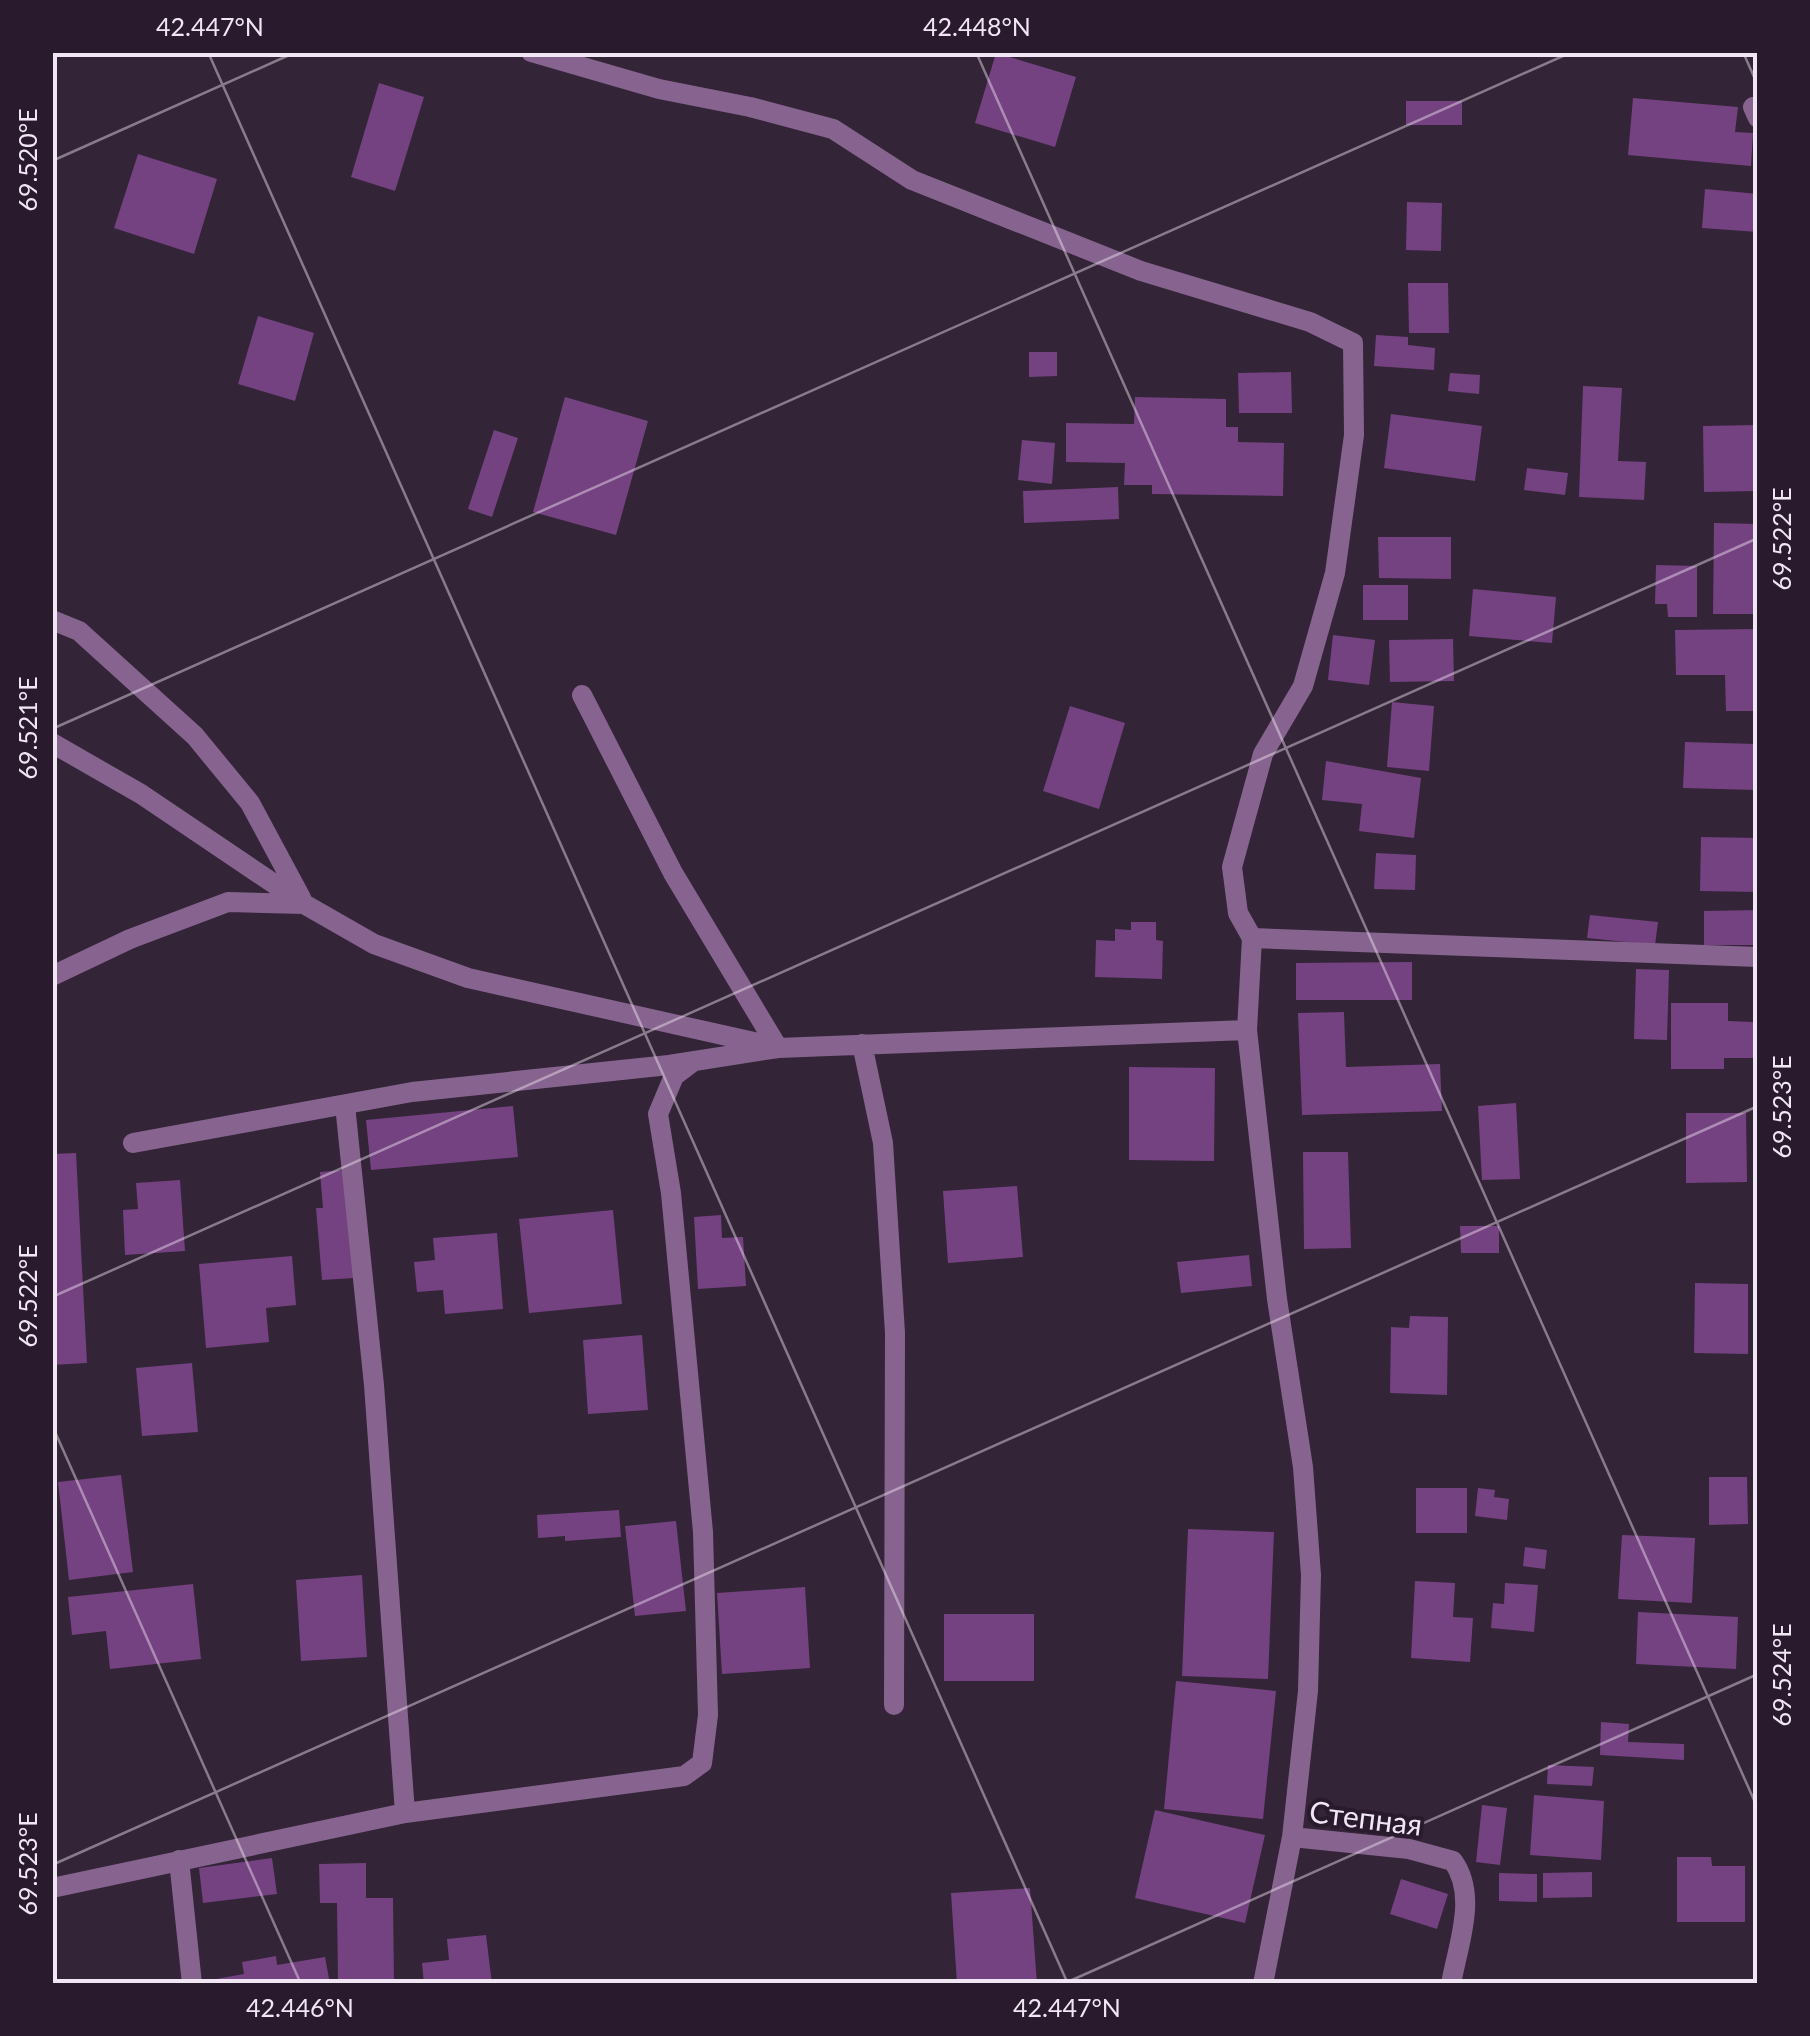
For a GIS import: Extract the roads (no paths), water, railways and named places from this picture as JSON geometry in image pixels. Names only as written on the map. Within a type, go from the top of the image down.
[{"type":"street","points":[[531,52],[659,89],[750,106],[833,129],[912,180],[1141,271],[1310,322],[1353,342],[1354,436],[1335,573],[1303,686],[1263,754],[1232,867],[1238,913],[1252,938],[1247,1030],[1312,1575],[1308,1691],[1292,1837]]},
{"type":"street","points":[[52,620],[79,631],[195,736],[250,803],[304,904]]},
{"type":"street","points":[[582,695],[673,872],[778,1048]]},
{"type":"street","points":[[52,743],[233,852],[304,904],[374,944],[468,978],[778,1048]]},
{"type":"street","points":[[52,976],[130,939],[228,902],[304,904]]},
{"type":"street","points":[[1252,938],[1758,957]]},
{"type":"street","points":[[133,1143],[412,1092],[778,1048],[1247,1030]]},
{"type":"street","points":[[862,1044],[883,1144],[895,1333],[894,1705]]},
{"type":"street","points":[[52,1888],[405,1813],[684,1776],[702,1763],[708,1715],[703,1532],[671,1193],[658,1114],[674,1076],[694,1061]]},
{"type":"street","points":[[345,1104],[374,1385],[405,1813]]},
{"type":"street","name":"Степная","points":[[1263,1984],[1292,1837],[1409,1850],[1453,1861],[1466,1879],[1467,1898],[1451,1984]]},
{"type":"street","points":[[180,1860],[192,1984]]}]
